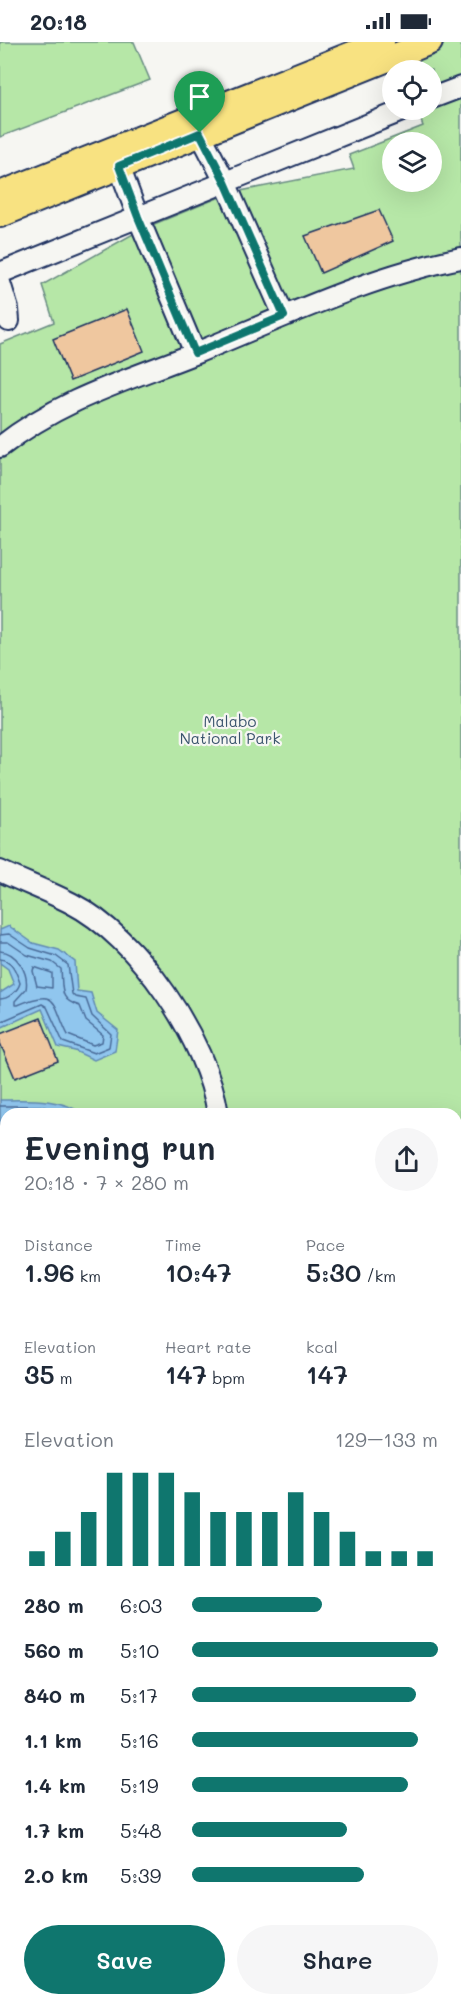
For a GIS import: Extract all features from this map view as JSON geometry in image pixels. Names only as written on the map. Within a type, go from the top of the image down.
[{"type":"main road","points":[[0,194],[382,42]]},
{"type":"main road","points":[[0,215],[430,42]]},
{"type":"lane","points":[[442,94],[461,87]]},
{"type":"lane","points":[[0,273],[382,119]]},
{"type":"lane","points":[[200,133],[225,182],[284,316]]},
{"type":"lane","points":[[119,166],[195,353]]},
{"type":"lane","points":[[0,447],[26,426],[100,389],[388,277],[461,258]]},
{"type":"lane","points":[[0,283],[9,321]]},
{"type":"lane","points":[[0,871],[72,903],[118,937],[156,980],[185,1024],[206,1069],[217,1108]]},
{"type":"green space","points":[[0,42],[134,42],[150,80],[0,137]]},
{"type":"green space","name":"Malabo National Park","points":[[390,42],[461,42],[461,1108],[0,1108],[0,344],[54,322],[42,285],[142,229],[230,193],[354,169],[349,155],[382,142],[382,192],[442,192],[442,132],[408,132],[423,126],[421,120],[442,120],[442,60],[398,60]]},
{"type":"water","points":[[9,926],[33,943],[59,950],[75,962],[77,991],[91,993],[97,1013],[118,1030],[115,1051],[94,1060],[75,1051],[58,1047],[42,1009],[0,1028],[0,993],[14,984],[8,969],[0,963],[0,930]]},
{"type":"water","points":[[0,1100],[31,1100],[54,1102],[72,1108],[0,1108]]},
{"type":"building","points":[[379,210],[393,241],[321,273],[305,236]]},
{"type":"building","points":[[127,309],[144,351],[70,381],[53,339]]},
{"type":"building","points":[[41,1018],[58,1061],[15,1078],[0,1043],[0,1034]]},
{"type":"route","points":[[200,133],[225,182],[284,316],[195,353],[119,166],[200,133]]}]
